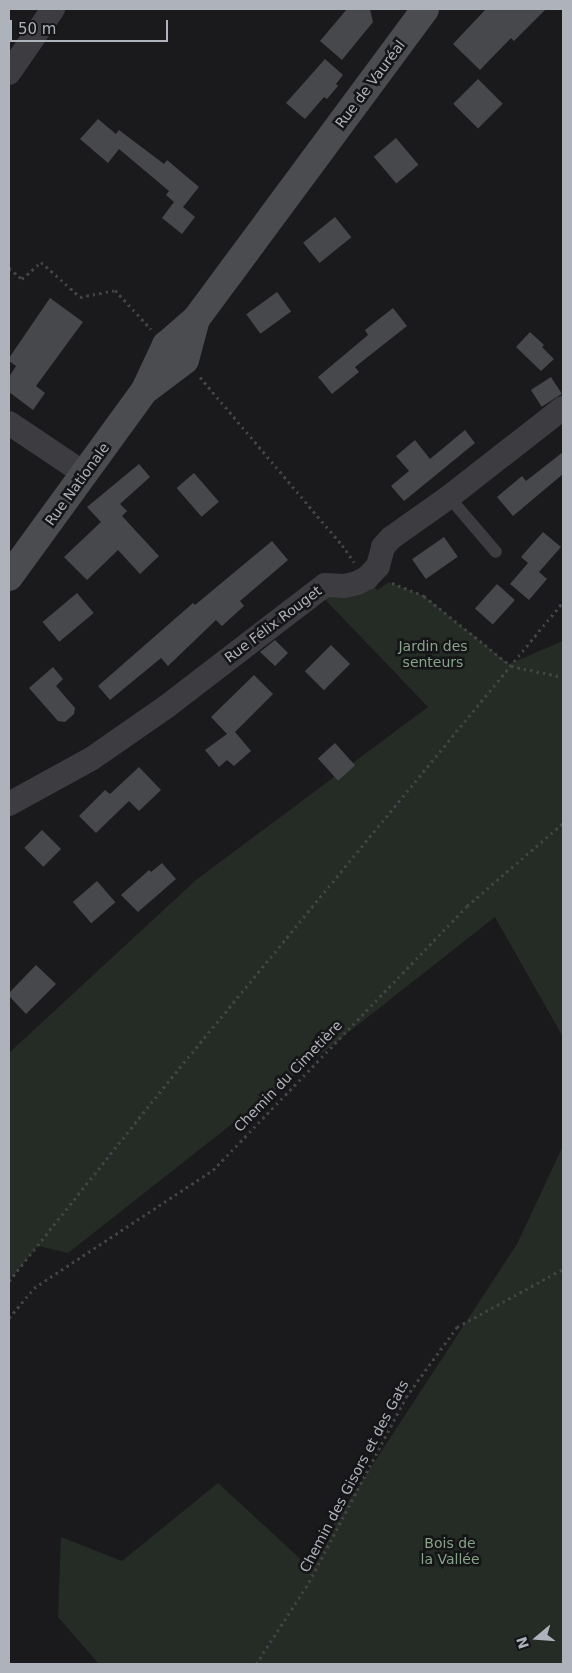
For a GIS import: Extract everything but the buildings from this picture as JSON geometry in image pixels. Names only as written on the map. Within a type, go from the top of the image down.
[{"type":"street","points":[[9,73],[53,9]]},
{"type":"street","name":"Rue de Vauréal","points":[[314,158],[425,9]]},
{"type":"street","name":"Rue Nationale","points":[[9,577],[145,390],[185,360],[196,319],[314,158]]},
{"type":"street","points":[[367,578],[378,566],[383,547],[391,538],[449,497],[555,415]]},
{"type":"street","points":[[9,423],[85,474]]},
{"type":"street","name":"Rue Félix Rouget","points":[[9,804],[91,758],[151,717],[325,585],[344,586],[356,584],[367,578]]},
{"type":"lane","points":[[449,497],[496,552]]},
{"type":"path","points":[[9,268],[22,279],[41,262],[80,297],[115,290]]},
{"type":"path","points":[[209,387],[342,545]]},
{"type":"path","points":[[367,578],[377,590],[389,582],[424,596],[511,666],[563,677]]},
{"type":"path","points":[[9,1281],[167,1082],[563,602]]},
{"type":"path","name":"Chemin du Cimetière","points":[[9,1318],[34,1288],[213,1170],[466,906],[563,823]]},
{"type":"path","name":"Chemin des Gisors et des Gats","points":[[256,1664],[309,1582],[406,1397],[457,1327],[563,1269]]},
{"type":"green space","name":"Jardin des senteurs","points":[[367,578],[377,590],[389,582],[424,596],[509,664],[563,641],[563,1037],[495,917],[68,1253],[38,1246],[9,1281],[9,1053],[196,880],[428,707],[317,591]]},
{"type":"green space","name":"Bois de la Vallée","points":[[563,1146],[563,1664],[99,1664],[58,1617],[61,1537],[122,1561],[218,1483],[307,1565],[517,1244]]}]
